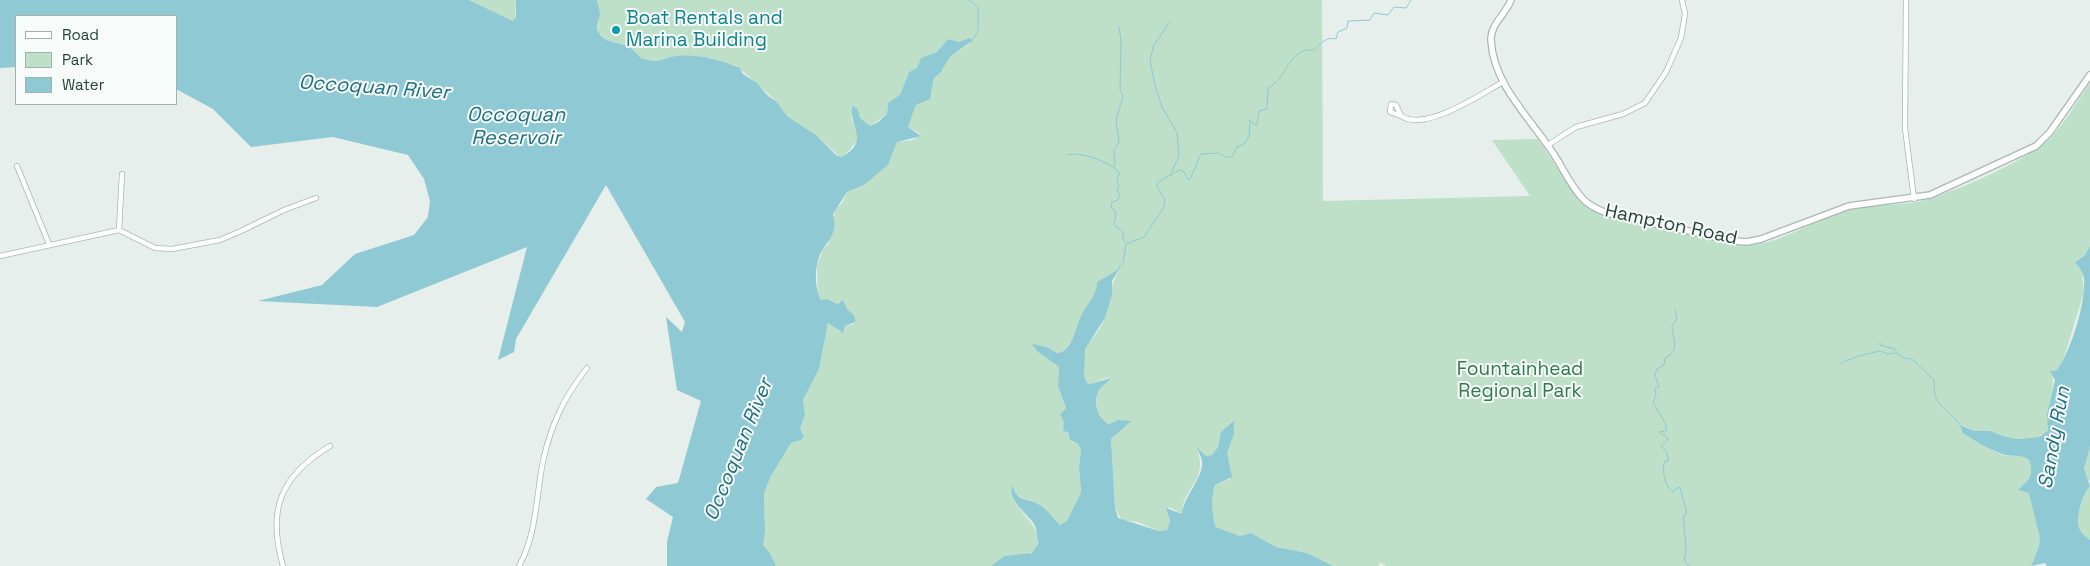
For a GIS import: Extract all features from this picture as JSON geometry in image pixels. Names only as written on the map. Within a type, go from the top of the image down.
[{"type":"street","name":"Hampton Road","points":[[1511,0],[1491,36],[1492,48],[1504,82],[1548,145],[1579,194],[1595,209],[1734,241],[1761,239],[1849,206],[1914,199],[1943,190],[2036,146],[2050,132],[2090,75]]},
{"type":"street","points":[[1548,145],[1576,128],[1623,114],[1645,103],[1666,72],[1681,38],[1685,14],[1682,0]]},
{"type":"street","points":[[1906,0],[1905,128],[1914,199]]},
{"type":"street","points":[[1401,116],[1412,121],[1430,119],[1504,82]]},
{"type":"street","points":[[17,166],[49,244]]},
{"type":"street","points":[[119,230],[122,174]]},
{"type":"street","points":[[0,256],[119,230],[127,232],[155,248],[172,249],[220,240],[241,232],[284,210],[316,198]]},
{"type":"street","points":[[519,566],[532,531],[543,462],[553,425],[568,394],[587,368]]},
{"type":"street","points":[[284,566],[276,530],[277,511],[282,496],[298,469],[330,446]]},
{"type":"green space","points":[[469,0],[516,0],[515,20],[513,21]]},
{"type":"green space","name":"Fountainhead Regional Park","points":[[597,0],[1322,0],[1323,201],[1530,196],[1492,140],[1538,139],[1578,199],[1596,212],[1741,245],[1755,245],[1781,238],[1845,211],[1872,206],[1917,202],[1947,193],[1987,176],[2025,156],[2050,138],[2090,83],[2090,246],[2085,255],[2075,261],[2082,272],[2084,292],[2063,361],[2057,370],[2052,370],[2053,384],[2048,421],[2049,428],[2040,437],[2017,439],[1990,431],[1974,431],[1962,425],[1971,438],[1995,452],[2006,456],[2023,456],[2029,460],[2031,474],[2019,490],[2029,493],[2036,512],[2040,527],[2038,550],[2031,566],[1386,566],[1380,562],[1379,566],[1333,566],[1307,553],[1276,547],[1251,533],[1240,536],[1216,527],[1212,506],[1213,495],[1215,485],[1230,479],[1231,476],[1227,452],[1233,431],[1233,420],[1221,432],[1218,447],[1212,455],[1206,456],[1196,446],[1200,468],[1198,475],[1183,504],[1182,514],[1169,507],[1167,512],[1170,521],[1167,530],[1159,531],[1138,522],[1121,520],[1115,507],[1111,439],[1125,425],[1115,421],[1109,424],[1097,410],[1097,396],[1109,377],[1090,384],[1087,383],[1084,376],[1084,349],[1104,320],[1114,280],[1119,270],[1097,282],[1093,296],[1082,314],[1067,348],[1057,353],[1047,347],[1038,346],[1059,367],[1058,386],[1066,408],[1060,414],[1072,442],[1078,444],[1081,450],[1079,467],[1081,492],[1067,521],[1060,525],[1043,507],[1021,497],[1014,491],[1012,486],[1012,495],[1015,503],[1035,531],[1037,539],[1036,550],[1028,554],[1004,556],[991,566],[776,566],[770,553],[763,545],[765,532],[764,493],[771,476],[791,443],[801,440],[800,429],[805,415],[803,400],[819,369],[828,323],[831,322],[838,331],[844,332],[845,326],[854,324],[855,316],[835,302],[821,300],[818,293],[817,266],[823,249],[828,244],[835,210],[842,203],[847,192],[864,185],[888,165],[897,142],[913,140],[921,134],[908,127],[916,105],[930,95],[934,78],[941,72],[950,57],[969,44],[969,38],[959,42],[948,39],[937,52],[920,61],[917,68],[909,72],[900,96],[888,103],[887,114],[870,126],[860,118],[858,109],[853,105],[851,107],[852,120],[858,132],[857,141],[845,155],[840,157],[816,135],[787,116],[776,101],[737,66],[711,58],[687,56],[673,56],[667,61],[646,60],[637,56],[633,50],[605,39],[598,32],[597,26],[600,15]]},
{"type":"green space","points":[[2090,446],[2090,481],[2089,481],[2084,469]]},
{"type":"green space","points":[[2090,486],[2090,540],[2081,532],[2078,523],[2082,500]]},
{"type":"water","name":"Occoquan Reservoir","points":[[0,0],[469,0],[513,21],[516,17],[516,0],[597,0],[600,15],[597,28],[602,37],[629,47],[639,56],[653,61],[673,56],[693,56],[717,60],[740,68],[743,74],[757,83],[768,96],[776,101],[787,116],[816,135],[836,155],[841,157],[850,151],[857,139],[852,105],[858,109],[860,118],[870,126],[878,122],[887,114],[888,103],[900,95],[909,72],[917,68],[921,58],[937,52],[948,39],[959,42],[969,38],[973,40],[950,57],[941,72],[934,78],[930,99],[916,105],[908,127],[921,136],[897,142],[888,165],[864,185],[847,192],[833,214],[833,233],[820,254],[818,261],[816,274],[817,288],[821,300],[827,299],[838,304],[843,300],[847,309],[855,316],[855,322],[845,326],[843,333],[828,323],[819,369],[803,400],[805,415],[800,429],[804,437],[791,443],[771,476],[764,493],[765,532],[763,545],[770,553],[776,566],[667,566],[667,542],[673,517],[646,499],[656,487],[678,483],[701,401],[677,390],[666,317],[682,332],[685,322],[606,185],[516,339],[514,352],[498,360],[527,247],[377,307],[258,301],[322,285],[355,254],[414,235],[428,217],[430,201],[424,179],[408,155],[333,137],[251,147],[213,109],[178,90],[178,15],[15,15],[15,67],[0,68]]},
{"type":"water","name":"Sandy Run","points":[[2090,246],[2090,446],[2084,469],[2090,486],[2082,500],[2078,523],[2081,532],[2090,540],[2090,566],[2047,566],[2045,563],[2031,566],[2039,547],[2040,538],[2029,493],[2018,490],[2030,477],[2031,465],[2029,460],[2023,457],[2005,455],[1977,442],[1963,433],[1960,425],[1974,431],[1990,431],[2017,439],[2040,437],[2048,430],[2047,414],[2055,380],[2050,371],[2057,370],[2072,339],[2080,313],[2084,289],[2082,272],[2075,262],[2085,255]]},
{"type":"water","points":[[1123,262],[1112,281],[1112,295],[1105,318],[1085,349],[1084,376],[1087,383],[1090,384],[1111,378],[1100,389],[1096,399],[1097,409],[1101,418],[1109,424],[1118,420],[1131,421],[1111,439],[1115,507],[1118,518],[1159,531],[1167,530],[1170,521],[1166,508],[1182,514],[1183,507],[1200,474],[1202,461],[1196,446],[1206,456],[1212,455],[1218,447],[1221,432],[1234,420],[1234,434],[1227,453],[1232,477],[1215,485],[1214,489],[1212,506],[1216,527],[1240,536],[1251,533],[1276,547],[1307,553],[1333,566],[991,566],[1004,556],[1032,553],[1038,544],[1035,526],[1015,502],[1011,491],[1012,485],[1017,495],[1040,505],[1060,525],[1067,521],[1081,492],[1079,467],[1081,450],[1078,444],[1070,440],[1068,432],[1063,431],[1064,423],[1060,414],[1066,408],[1058,386],[1059,367],[1037,351],[1032,344],[1047,347],[1057,353],[1067,348],[1082,314],[1093,296],[1097,282],[1116,271]]},
{"type":"waterway","points":[[969,0],[978,7],[978,31],[971,42]]},
{"type":"waterway","points":[[1123,262],[1126,244],[1144,237],[1164,207],[1165,200],[1157,186],[1158,182],[1179,170],[1184,172],[1188,180],[1190,179],[1201,154],[1219,153],[1226,157],[1232,157],[1237,147],[1244,144],[1249,136],[1250,120],[1253,124],[1257,125],[1259,111],[1267,109],[1268,88],[1275,83],[1293,58],[1305,51],[1314,50],[1326,40],[1336,39],[1338,32],[1347,28],[1348,21],[1370,20],[1374,13],[1388,15],[1394,7],[1406,8],[1411,0]]},
{"type":"waterway","points":[[1169,23],[1154,45],[1150,60],[1155,86],[1162,107],[1177,133],[1179,156],[1171,173]]},
{"type":"waterway","points":[[1115,167],[1114,150],[1119,142],[1116,120],[1123,96],[1120,90],[1121,40],[1119,27]]},
{"type":"waterway","points":[[1067,155],[1073,154],[1095,158],[1119,172],[1117,191],[1120,194],[1118,200],[1112,202],[1111,207],[1116,212],[1114,225],[1123,231],[1125,243]]},
{"type":"waterway","points":[[1675,309],[1677,319],[1672,326],[1674,348],[1673,352],[1665,358],[1664,365],[1657,369],[1655,375],[1659,387],[1655,388],[1656,396],[1653,402],[1666,425],[1666,432],[1660,431],[1668,440],[1661,446],[1666,451],[1669,461],[1665,461],[1664,464],[1664,478],[1673,492],[1680,488],[1687,513],[1684,515],[1686,549],[1684,561],[1690,566]]},
{"type":"waterway","points":[[1880,342],[1880,345],[1895,349],[1897,353]]},
{"type":"waterway","points":[[1841,363],[1858,356],[1880,351],[1888,354],[1896,353],[1904,358],[1912,359],[1934,380],[1934,390],[1938,402],[1960,425]]},
{"type":"place","name":"Boat Rentals and Marina Building","points":[[616,30]]},
{"type":"water label","name":"Occoquan River","points":[[374,88]]},
{"type":"water label","name":"Occoquan River","points":[[739,450]]}]
